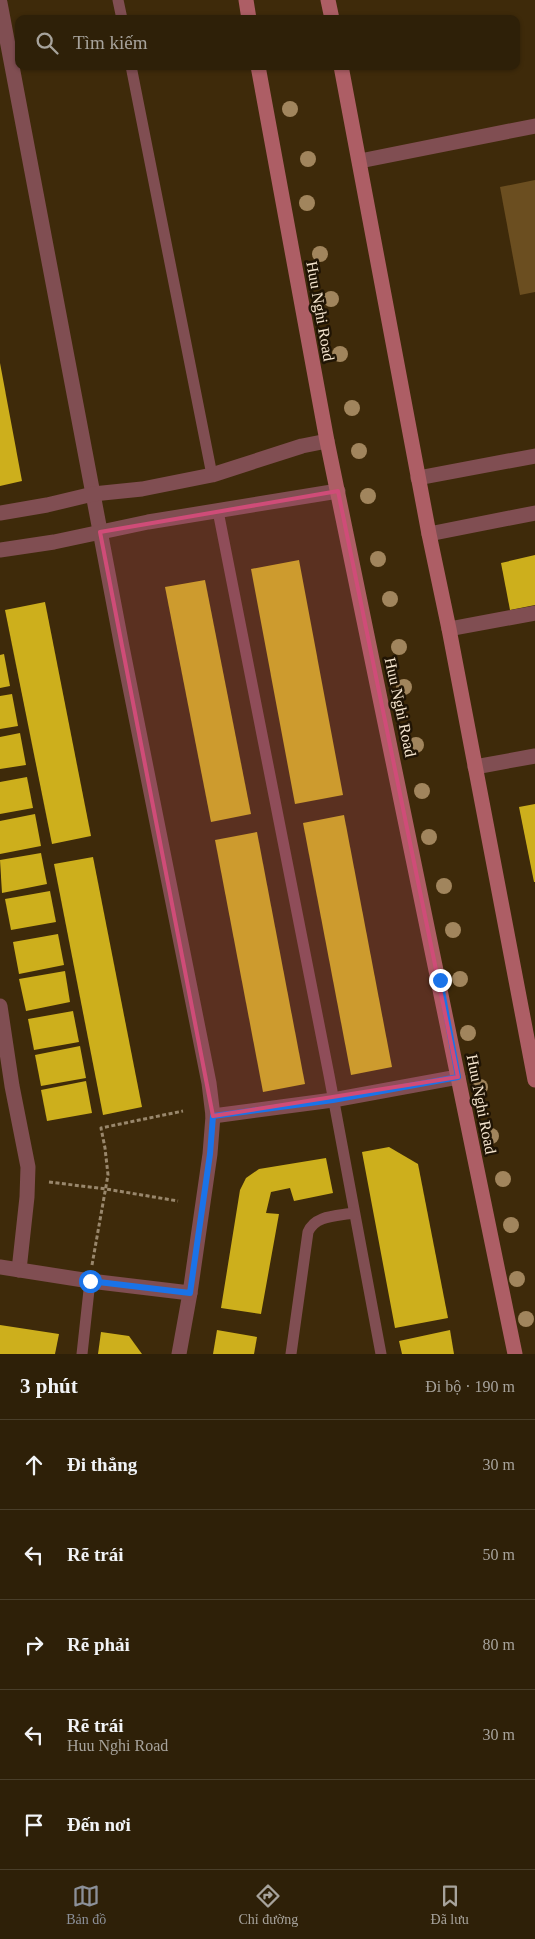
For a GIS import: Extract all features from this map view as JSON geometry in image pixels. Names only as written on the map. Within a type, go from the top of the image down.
[{"type":"main road","points":[[246,0],[248,15]]},
{"type":"main road","points":[[328,0],[331,15]]},
{"type":"main road","name":"Huu Nghi Road","points":[[259,70],[327,441],[515,1354]]},
{"type":"main road","points":[[342,70],[418,478],[449,629],[535,1080]]},
{"type":"street","points":[[0,3],[100,532],[209,1083],[213,1116],[210,1154],[190,1293],[179,1354]]},
{"type":"street","points":[[360,161],[535,126]]},
{"type":"street","points":[[0,513],[48,505],[93,494],[142,489],[212,475],[302,446],[327,441]]},
{"type":"street","points":[[418,478],[535,456]]},
{"type":"street","points":[[0,550],[338,491]]},
{"type":"street","points":[[429,534],[535,513]]},
{"type":"street","points":[[449,629],[535,613]]},
{"type":"street","points":[[475,767],[535,756]]},
{"type":"street","points":[[0,1006],[6,1086],[28,1167],[27,1197],[19,1270]]},
{"type":"street","points":[[213,1116],[333,1100],[458,1077]]},
{"type":"street","points":[[0,1268],[190,1293]]},
{"type":"lane","points":[[118,0],[121,15]]},
{"type":"lane","points":[[132,70],[212,475]]},
{"type":"lane","points":[[218,511],[381,1354]]},
{"type":"lane","points":[[291,1354],[308,1232],[312,1223],[319,1220],[353,1213]]},
{"type":"lane","points":[[82,1354],[90,1281]]},
{"type":"path","points":[[92,1265],[108,1175],[101,1128],[183,1110]]},
{"type":"path","points":[[49,1182],[178,1201]]},
{"type":"highlighted area","points":[[338,491],[458,1077],[213,1116],[100,532]]},
{"type":"shaded area","points":[[535,180],[535,292],[520,295],[500,187]]},
{"type":"building","points":[[0,363],[22,481],[0,486]]},
{"type":"building","points":[[535,555],[535,605],[510,610],[501,563]]},
{"type":"building","points":[[299,560],[343,795],[295,804],[251,569]]},
{"type":"building","points":[[205,580],[251,814],[211,822],[165,587]]},
{"type":"building","points":[[45,602],[91,836],[52,844],[5,610]]},
{"type":"building","points":[[4,654],[10,686],[0,688],[0,655]]},
{"type":"building","points":[[12,694],[18,726],[0,729],[0,696]]},
{"type":"building","points":[[20,733],[26,765],[0,769],[0,737]]},
{"type":"building","points":[[27,777],[33,808],[0,814],[0,782]]},
{"type":"building","points":[[535,804],[535,882],[534,882],[519,807]]},
{"type":"building","points":[[35,814],[41,846],[0,854],[0,821]]},
{"type":"building","points":[[344,815],[392,1067],[351,1075],[303,823]]},
{"type":"building","points":[[257,832],[305,1084],[263,1092],[215,840]]},
{"type":"building","points":[[41,853],[47,884],[2,893],[0,860]]},
{"type":"building","points":[[93,857],[142,1107],[103,1115],[54,864]]},
{"type":"building","points":[[50,891],[56,922],[11,930],[5,899]]},
{"type":"building","points":[[58,934],[64,965],[19,974],[13,942]]},
{"type":"building","points":[[65,971],[70,1002],[26,1011],[19,979]]},
{"type":"building","points":[[73,1011],[79,1042],[34,1050],[28,1019]]},
{"type":"building","points":[[80,1046],[86,1078],[41,1086],[35,1055]]},
{"type":"building","points":[[86,1081],[92,1113],[47,1121],[41,1090]]},
{"type":"building","points":[[389,1147],[418,1164],[448,1318],[395,1328],[362,1152]]},
{"type":"building","points":[[326,1158],[333,1193],[294,1201],[290,1188],[271,1192],[266,1213],[279,1214],[261,1314],[221,1308],[240,1190],[246,1178],[259,1169]]},
{"type":"building","points":[[0,1325],[59,1334],[55,1354],[0,1354]]},
{"type":"building","points":[[217,1330],[257,1337],[254,1354],[213,1354]]},
{"type":"building","points":[[450,1330],[454,1354],[402,1354],[399,1341]]},
{"type":"building","points":[[101,1332],[129,1336],[142,1354],[98,1354]]},
{"type":"route","points":[[90,1281],[190,1293],[210,1154],[213,1116],[333,1100],[458,1077],[440,980]]}]
